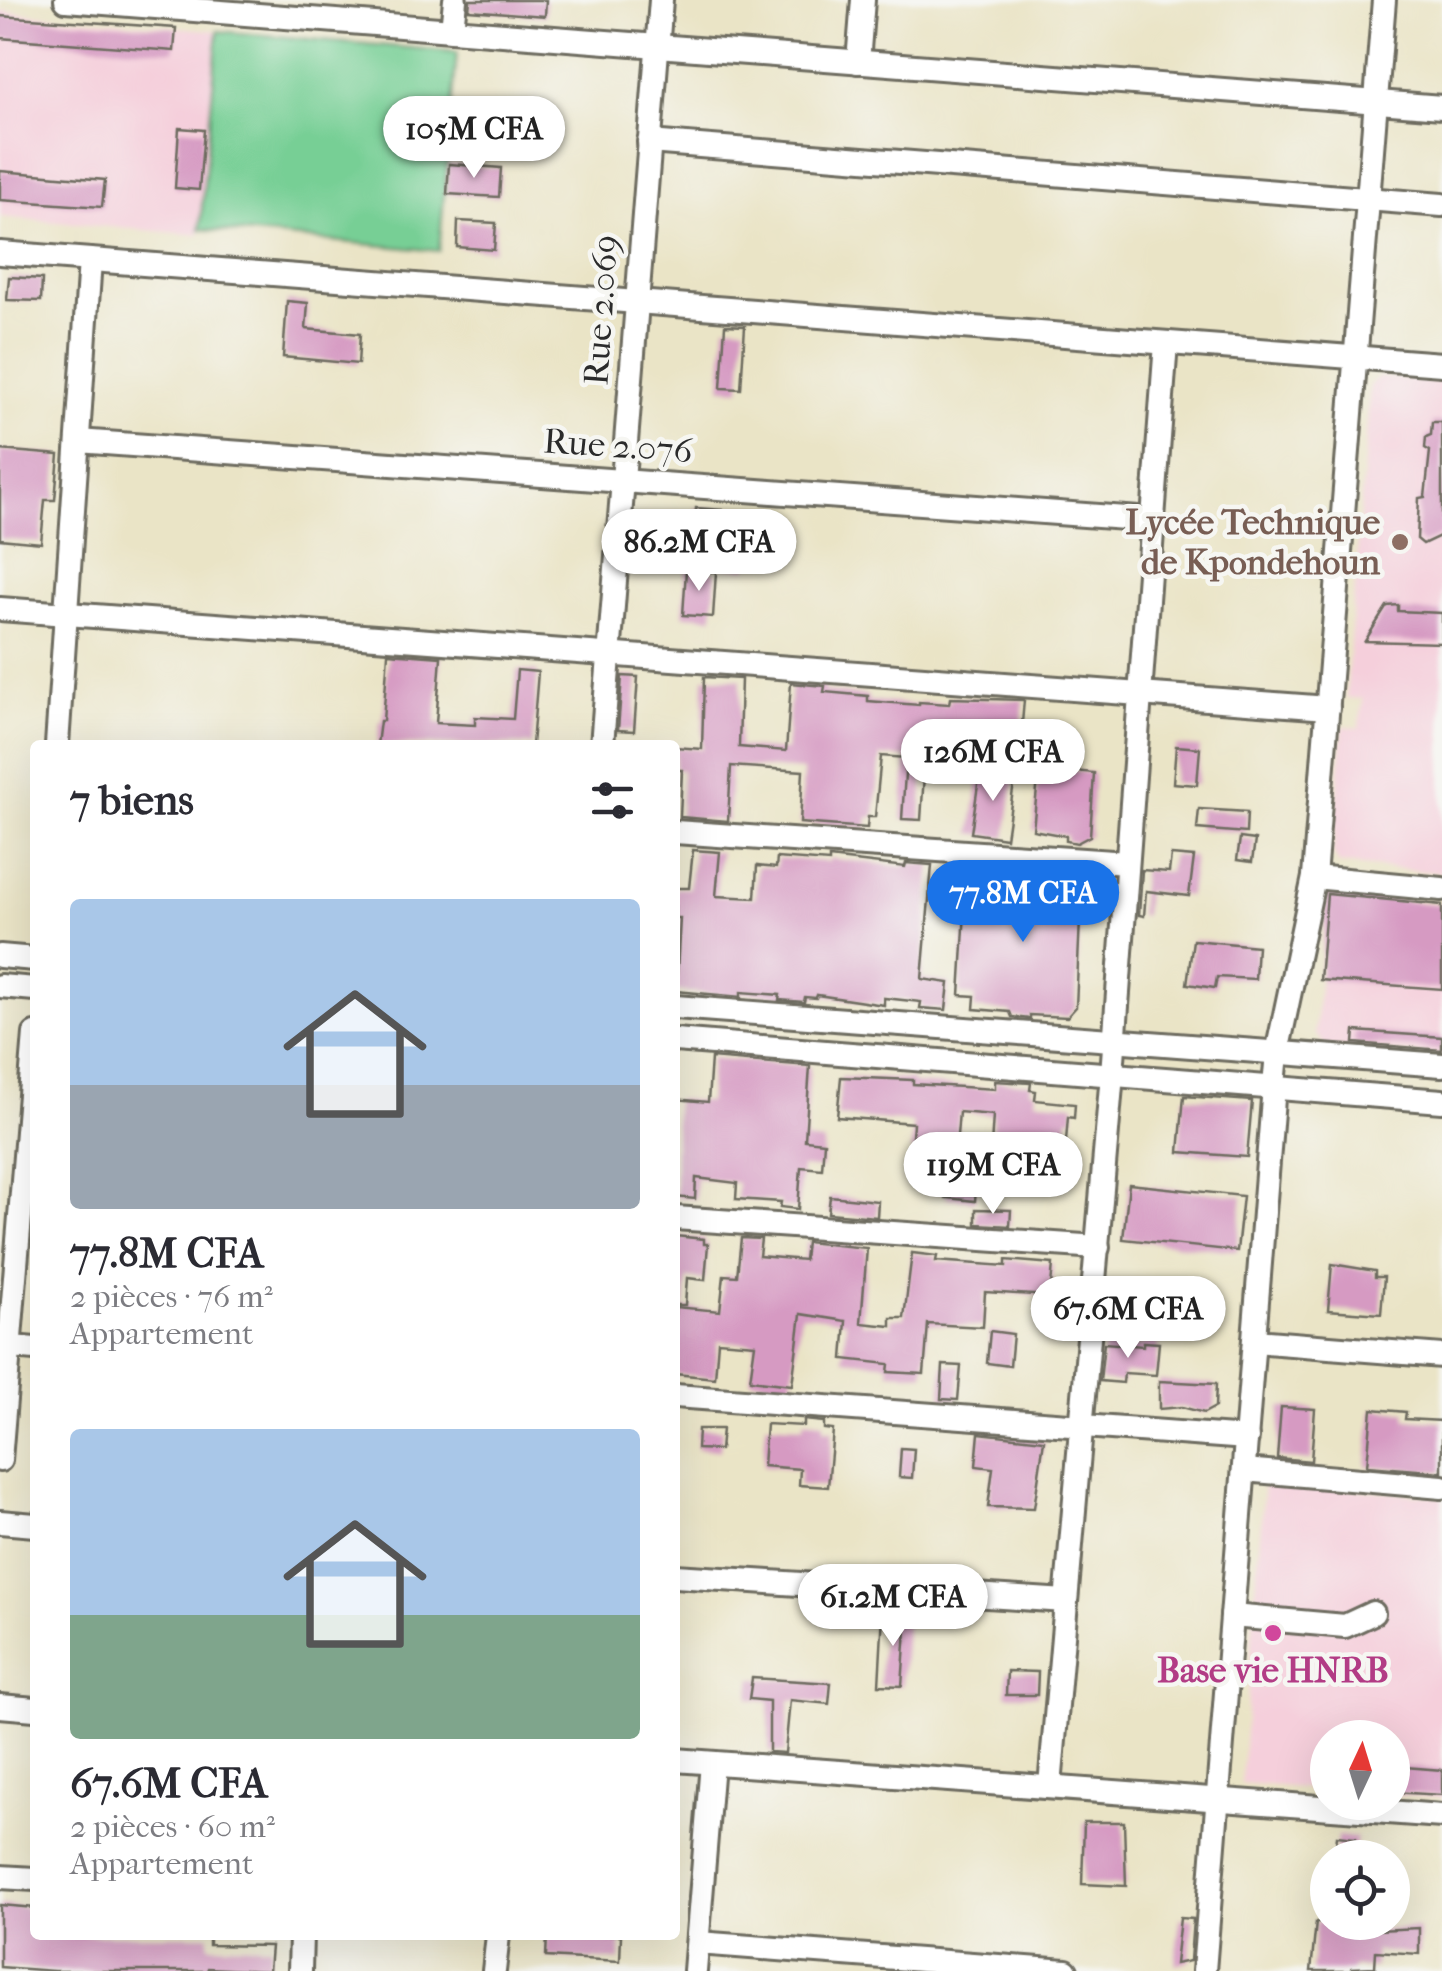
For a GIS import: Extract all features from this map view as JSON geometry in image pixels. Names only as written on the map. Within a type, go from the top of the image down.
[{"type":"street","points":[[66,0],[1442,108]]},
{"type":"street","points":[[452,30],[455,0]]},
{"type":"street","name":"Rue 2.069","points":[[602,740],[661,0]]},
{"type":"street","points":[[858,62],[863,0]]},
{"type":"street","points":[[1204,1971],[1277,1053],[1314,877],[1384,0]]},
{"type":"street","points":[[649,142],[1442,205]]},
{"type":"street","points":[[0,253],[1442,364]]},
{"type":"street","points":[[57,740],[90,260]]},
{"type":"street","points":[[1050,1786],[1112,1074],[1166,343]]},
{"type":"street","name":"Rue 2.076","points":[[78,441],[1153,520]]},
{"type":"street","points":[[0,608],[1328,708]]},
{"type":"street","points":[[680,832],[1127,863]]},
{"type":"street","points":[[1314,877],[1442,889]]},
{"type":"street","points":[[0,956],[30,959]]},
{"type":"street","points":[[0,986],[30,989]]},
{"type":"street","points":[[680,1008],[1442,1064]]},
{"type":"street","points":[[680,1040],[1442,1100]]},
{"type":"street","points":[[0,1460],[5,1346],[29,1175]]},
{"type":"street","points":[[680,1218],[1098,1247]]},
{"type":"street","points":[[1254,1341],[1442,1356]]},
{"type":"street","points":[[5,1346],[30,1348]]},
{"type":"street","points":[[680,1396],[1246,1438]]},
{"type":"street","points":[[1244,1470],[1442,1487]]},
{"type":"street","points":[[0,1522],[30,1525]]},
{"type":"street","points":[[680,1576],[1066,1601]]},
{"type":"street","points":[[1232,1616],[1344,1626],[1373,1613]]},
{"type":"street","points":[[0,1706],[30,1709]]},
{"type":"street","points":[[680,1760],[1442,1816]]},
{"type":"street","points":[[695,1971],[712,1763]]},
{"type":"street","points":[[0,1877],[30,1879]]},
{"type":"street","points":[[300,1940],[300,1971]]},
{"type":"street","points":[[494,1971],[497,1940]]},
{"type":"street","points":[[698,1942],[1066,1971]]},
{"type":"shaded area","points":[[0,11],[218,31],[199,235],[0,217]]},
{"type":"shaded area","name":"Lycée Technique de Kpondehoun","points":[[1378,377],[1442,382],[1442,873],[1339,864],[1333,853],[1343,726],[1359,728],[1363,699],[1346,698],[1370,385]]},
{"type":"shaded area","points":[[1327,894],[1442,903],[1442,1056],[1326,1047],[1315,1033]]},
{"type":"shaded area","points":[[1264,1482],[1442,1497],[1442,1798],[1410,1796],[1410,1720],[1310,1720],[1310,1789],[1241,1783]]},
{"type":"green space","points":[[218,31],[457,52],[439,251],[200,229]]},
{"type":"building","points":[[470,0],[546,0],[545,16],[469,10]]},
{"type":"building","points":[[0,16],[176,28],[174,51],[0,38]]},
{"type":"building","points":[[179,128],[204,130],[199,190],[175,188]]},
{"type":"building","points":[[449,164],[501,168],[499,197],[447,194]]},
{"type":"building","points":[[0,171],[105,180],[102,207],[0,200]]},
{"type":"building","points":[[458,221],[496,223],[494,250],[457,247]]},
{"type":"building","points":[[9,277],[42,279],[41,301],[7,300]]},
{"type":"building","points":[[287,301],[308,303],[306,329],[360,334],[358,364],[283,357]]},
{"type":"building","points":[[725,325],[745,326],[741,389],[721,388]]},
{"type":"building","points":[[1432,422],[1442,422],[1442,535],[1423,544],[1417,539],[1419,498],[1425,497],[1430,451],[1425,448],[1426,437],[1431,435]]},
{"type":"building","points":[[0,450],[59,455],[55,500],[45,500],[41,543],[0,539]]},
{"type":"building","points":[[696,508],[722,510],[721,519],[751,521],[748,569],[725,567],[726,545],[693,542]]},
{"type":"building","points":[[686,570],[716,572],[713,617],[683,615]]},
{"type":"building","points":[[1398,605],[1398,611],[1442,613],[1442,643],[1365,641],[1387,606]]},
{"type":"building","points":[[388,653],[441,657],[436,723],[475,725],[475,717],[513,719],[517,670],[538,672],[532,740],[378,740],[383,721]]},
{"type":"building","points":[[622,676],[638,677],[634,731],[618,730]]},
{"type":"building","points":[[704,677],[741,679],[739,747],[786,751],[791,683],[825,686],[824,692],[868,696],[868,701],[919,705],[949,704],[950,698],[1024,700],[1021,735],[986,733],[983,764],[925,759],[921,820],[902,819],[906,758],[881,756],[875,817],[868,817],[867,828],[800,823],[803,771],[731,766],[728,821],[680,817],[680,747],[702,749]]},
{"type":"building","points":[[1043,727],[1058,728],[1055,769],[1094,773],[1090,836],[1077,843],[1066,841],[1066,836],[1033,830]]},
{"type":"building","points":[[1176,746],[1200,748],[1197,785],[1173,783]]},
{"type":"building","points":[[980,771],[1015,776],[1006,838],[971,833]]},
{"type":"building","points":[[1199,809],[1247,812],[1246,833],[1197,829]]},
{"type":"building","points":[[1240,838],[1255,840],[1252,862],[1237,860]]},
{"type":"building","points":[[693,850],[720,852],[716,896],[755,898],[757,866],[776,868],[777,858],[829,862],[829,858],[905,867],[906,863],[932,865],[922,979],[949,983],[946,1010],[920,1008],[921,1002],[884,998],[884,1005],[817,995],[805,997],[804,1002],[779,1000],[780,995],[741,992],[741,997],[680,991],[680,888],[689,888]]},
{"type":"building","points":[[1171,855],[1194,857],[1189,896],[1146,891],[1144,916],[1139,915],[1142,870],[1169,872]]},
{"type":"building","points":[[1045,872],[1082,875],[1076,1007],[1067,1017],[1030,1015],[1030,1019],[1012,1017],[1010,1012],[974,1009],[975,996],[960,995],[967,877],[1044,883]]},
{"type":"building","points":[[1327,894],[1442,905],[1442,989],[1320,980]]},
{"type":"building","points":[[1193,940],[1257,946],[1255,979],[1217,977],[1215,988],[1187,984]]},
{"type":"building","points":[[1355,1031],[1442,1037],[1442,1050],[1354,1043]]},
{"type":"building","points":[[711,1058],[810,1066],[805,1140],[824,1142],[822,1169],[801,1167],[798,1209],[780,1207],[781,1202],[736,1199],[737,1183],[696,1178],[695,1199],[680,1198],[680,1099],[708,1102]]},
{"type":"building","points":[[841,1077],[995,1089],[995,1081],[1031,1083],[1030,1090],[1036,1091],[1035,1100],[1075,1104],[1074,1118],[1068,1117],[1066,1141],[1058,1140],[1053,1190],[1019,1187],[1021,1164],[990,1162],[993,1115],[959,1112],[956,1147],[979,1149],[975,1201],[946,1198],[949,1154],[911,1151],[913,1123],[837,1117]]},
{"type":"building","points":[[1184,1096],[1252,1101],[1247,1157],[1179,1152]]},
{"type":"building","points":[[1129,1184],[1243,1196],[1237,1251],[1123,1239]]},
{"type":"building","points":[[830,1196],[878,1201],[877,1217],[828,1213]]},
{"type":"building","points":[[976,1209],[1011,1210],[1010,1226],[976,1224]]},
{"type":"building","points":[[680,1237],[704,1239],[704,1244],[708,1244],[705,1280],[687,1278],[685,1305],[680,1305]]},
{"type":"building","points":[[741,1238],[761,1239],[759,1256],[804,1260],[806,1242],[867,1248],[861,1323],[891,1326],[891,1318],[904,1318],[912,1253],[937,1256],[936,1261],[1006,1266],[1006,1260],[1053,1264],[1050,1296],[985,1292],[983,1327],[928,1324],[924,1374],[888,1372],[889,1364],[843,1359],[846,1321],[801,1314],[792,1385],[750,1380],[755,1344],[718,1341],[715,1378],[680,1374],[680,1307],[720,1311],[724,1275],[737,1276]]},
{"type":"building","points":[[1332,1264],[1375,1271],[1375,1277],[1384,1277],[1381,1314],[1328,1310]]},
{"type":"building","points":[[990,1331],[1013,1334],[1010,1366],[987,1363]]},
{"type":"building","points":[[1143,1342],[1159,1343],[1156,1375],[1124,1373],[1123,1383],[1100,1381],[1104,1343],[1143,1346]]},
{"type":"building","points":[[943,1365],[961,1366],[958,1400],[941,1399]]},
{"type":"building","points":[[1159,1381],[1216,1384],[1215,1407],[1204,1413],[1182,1407],[1159,1409]]},
{"type":"building","points":[[1281,1407],[1315,1409],[1311,1461],[1277,1458]]},
{"type":"building","points":[[1372,1409],[1406,1412],[1405,1419],[1442,1421],[1442,1472],[1367,1466]]},
{"type":"building","points":[[804,1420],[824,1422],[824,1429],[833,1430],[828,1487],[799,1485],[800,1469],[763,1466],[766,1424],[804,1426]]},
{"type":"building","points":[[698,1429],[722,1429],[720,1450],[697,1449]]},
{"type":"building","points":[[979,1433],[1044,1440],[1034,1508],[988,1507],[993,1468],[976,1466]]},
{"type":"building","points":[[901,1448],[914,1449],[912,1478],[899,1477]]},
{"type":"building","points":[[883,1613],[907,1615],[902,1686],[879,1685]]},
{"type":"building","points":[[1007,1671],[1038,1672],[1037,1695],[1006,1695]]},
{"type":"building","points":[[752,1678],[831,1683],[829,1704],[790,1700],[785,1753],[769,1752],[769,1701],[749,1699]]},
{"type":"building","points":[[1410,1767],[1442,1770],[1442,1795],[1410,1793]]},
{"type":"building","points":[[1084,1822],[1124,1822],[1126,1886],[1082,1884]]},
{"type":"building","points":[[0,1905],[30,1908],[30,1940],[209,1940],[209,1945],[271,1946],[269,1971],[54,1971],[0,1967]]},
{"type":"building","points":[[1180,1918],[1193,1919],[1190,1961],[1175,1964]]},
{"type":"building","points":[[1410,1928],[1419,1928],[1419,1954],[1376,1951],[1375,1967],[1311,1971],[1314,1940],[1410,1940]]},
{"type":"building","points":[[547,1940],[621,1940],[620,1961],[546,1957]]},
{"type":"place","name":"Lycée Technique de Kpondehoun","points":[[1400,542]]},
{"type":"place","name":"Base vie HNRB","points":[[1273,1633]]}]
